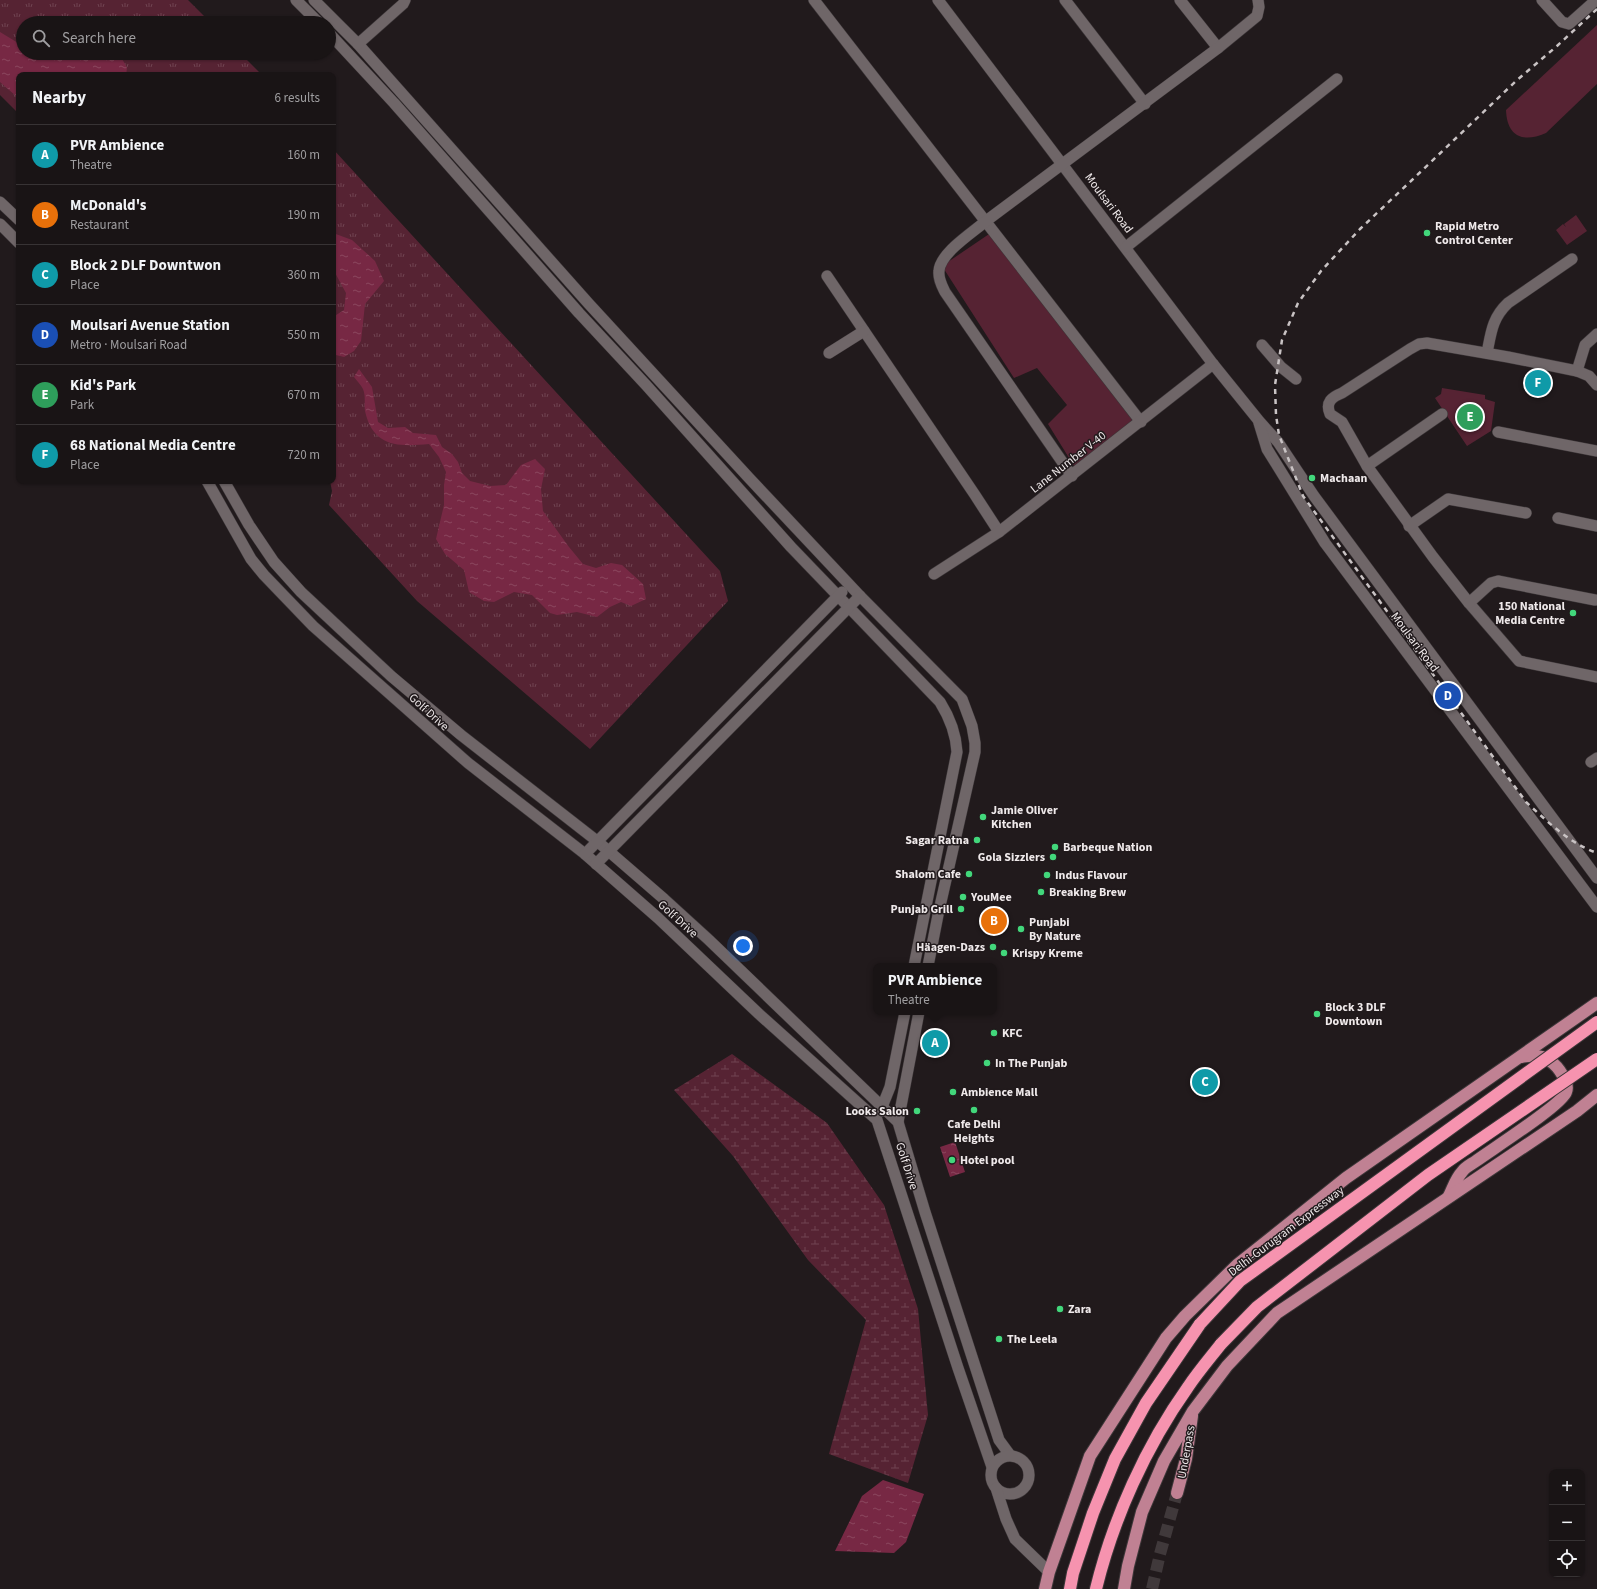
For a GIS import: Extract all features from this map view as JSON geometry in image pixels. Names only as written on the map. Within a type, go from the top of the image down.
[{"type":"highway","name":"Delhi-Gurugram Expressway","points":[[1070,1589],[1073,1573],[1093,1513],[1116,1459],[1146,1402],[1200,1324],[1240,1281],[1597,1022]]},
{"type":"highway","points":[[1096,1589],[1104,1559],[1126,1499],[1158,1435],[1187,1388],[1221,1344],[1257,1308],[1428,1175],[1597,1059]]},
{"type":"main road","points":[[1045,1589],[1049,1572],[1090,1456],[1166,1338],[1185,1316],[1237,1265],[1346,1178],[1593,1006],[1597,996]]},
{"type":"main road","points":[[1448,1198],[1462,1171],[1543,1114],[1565,1095],[1567,1091],[1563,1076],[1554,1063],[1549,1059],[1538,1055],[1518,1058]]},
{"type":"main road","points":[[1124,1589],[1128,1566],[1142,1512],[1164,1461],[1193,1411],[1227,1366],[1277,1313],[1577,1111],[1597,1095]]},
{"type":"main road","name":"Underpass","points":[[1177,1493],[1186,1459],[1193,1411]]},
{"type":"street","points":[[296,0],[312,16]]},
{"type":"street","points":[[314,0],[330,16]]},
{"type":"street","points":[[358,44],[405,0]]},
{"type":"street","points":[[814,0],[1141,422]]},
{"type":"street","name":"Moulsari Road","points":[[938,0],[1213,364],[1278,442],[1318,502],[1597,878]]},
{"type":"street","points":[[1066,0],[1145,104]]},
{"type":"street","points":[[1180,0],[1218,48]]},
{"type":"street","points":[[1072,476],[945,292],[938,272],[941,262],[951,250],[986,221],[1145,104],[1257,16],[1259,7],[1258,0]]},
{"type":"street","points":[[1542,0],[1562,22],[1569,24],[1596,0]]},
{"type":"street","points":[[336,22],[358,44],[588,304],[860,596],[962,699],[972,726],[975,743],[974,757],[929,963]]},
{"type":"street","points":[[336,41],[394,103],[579,313],[646,385],[739,490],[837,596],[940,702],[952,723],[957,752],[915,963]]},
{"type":"street","points":[[1126,247],[1337,79]]},
{"type":"street","points":[[0,202],[16,217]]},
{"type":"street","points":[[0,224],[16,240]]},
{"type":"street","points":[[1487,354],[1493,325],[1500,311],[1508,303],[1572,259]]},
{"type":"street","points":[[827,276],[999,532]]},
{"type":"street","points":[[579,313],[588,304]]},
{"type":"street","points":[[829,353],[864,331]]},
{"type":"street","points":[[1577,371],[1586,345],[1597,334]]},
{"type":"street","points":[[1597,385],[1589,376],[1577,371],[1427,343],[1419,344],[1342,393],[1333,396],[1328,405],[1330,414],[1342,422],[1367,466],[1409,526],[1469,603],[1519,661],[1597,677]]},
{"type":"street","points":[[1262,345],[1281,367],[1296,379]]},
{"type":"street","name":"Lane Number V-40","points":[[934,574],[999,532],[1213,364]]},
{"type":"street","points":[[1367,466],[1442,414]]},
{"type":"street","name":"Moulsari Road","points":[[1259,421],[1267,449],[1325,543],[1597,907]]},
{"type":"street","points":[[1498,432],[1597,451]]},
{"type":"street","points":[[739,490],[750,479]]},
{"type":"street","name":"Golf Drive","points":[[209,484],[251,559],[264,575],[313,626],[468,763],[585,854],[695,952],[759,1014],[877,1120],[992,1467]]},
{"type":"street","name":"Golf Drive","points":[[226,484],[249,525],[274,562],[301,592],[391,676],[473,744],[609,851],[708,940],[898,1122],[925,1212],[999,1440],[1010,1455]]},
{"type":"street","points":[[1409,526],[1448,499],[1526,513]]},
{"type":"street","points":[[1558,518],[1597,526]]},
{"type":"street","points":[[1469,603],[1491,583],[1498,581],[1594,600]]},
{"type":"street","points":[[585,854],[849,584]]},
{"type":"street","points":[[596,864],[860,596]]},
{"type":"street","points":[[695,952],[708,940]]},
{"type":"street","points":[[877,1120],[881,1106],[890,1087],[904,1015]]},
{"type":"street","points":[[898,1122],[918,1015]]},
{"type":"street","points":[[996,1488],[1001,1492],[1012,1494],[1022,1490],[1028,1480],[1029,1474],[1026,1463],[1021,1459],[1010,1455],[1002,1457],[996,1461],[992,1467],[991,1478],[1015,1539],[1049,1572]]},
{"type":"green space","points":[[0,0],[188,0],[204,16],[16,16],[16,60],[247,60],[259,72],[16,72],[16,111],[0,95]]},
{"type":"green space","points":[[1597,25],[1597,84],[1546,133],[1538,136],[1524,137],[1513,132],[1509,126],[1506,110]]},
{"type":"green space","points":[[336,152],[720,571],[728,601],[590,749],[417,601],[329,505],[332,491],[331,484],[336,484]]},
{"type":"green space","points":[[1576,215],[1587,231],[1567,245],[1556,230],[1563,224],[1566,227],[1564,224]]},
{"type":"green space","points":[[995,230],[1134,422],[1074,466],[1048,424],[1067,405],[1037,368],[1014,378],[942,266]]},
{"type":"green space","points":[[1442,388],[1485,395],[1485,399],[1495,402],[1491,431],[1467,446],[1435,398],[1441,394]]},
{"type":"green space","points":[[732,1054],[827,1123],[884,1205],[918,1309],[928,1415],[908,1483],[829,1454],[866,1320],[808,1260],[733,1156],[674,1090]]},
{"type":"water","points":[[0,32],[16,42],[16,60],[123,60],[127,68],[126,72],[16,72],[16,96],[0,82]]},
{"type":"water","points":[[336,234],[352,240],[375,261],[384,281],[365,304],[361,341],[354,351],[344,357],[336,355],[336,315],[344,310],[346,293],[336,275]]},
{"type":"water","points":[[359,369],[372,387],[378,422],[388,428],[405,427],[413,433],[436,435],[442,447],[452,454],[458,462],[462,473],[470,481],[490,486],[506,485],[521,465],[535,459],[545,469],[541,489],[543,511],[569,547],[583,564],[596,568],[611,563],[622,565],[643,584],[646,599],[631,606],[621,602],[610,607],[597,617],[577,612],[557,615],[550,613],[532,595],[514,592],[494,602],[484,601],[469,592],[464,570],[445,554],[436,539],[444,505],[444,485],[446,472],[439,457],[429,444],[397,444],[388,442],[374,432],[365,411],[363,389],[354,377]]},
{"type":"water","name":"Hotel pool","points":[[955,1142],[965,1172],[950,1177],[940,1147]]},
{"type":"water","points":[[883,1480],[924,1494],[906,1542],[894,1553],[835,1551],[862,1496]]},
{"type":"tunnel","points":[[1152,1589],[1177,1493]]},
{"type":"railway","points":[[1597,9],[1516,81],[1360,229],[1321,271],[1298,303],[1282,340],[1275,385],[1276,415],[1279,435],[1303,496],[1526,802],[1568,838],[1597,853]]},
{"type":"place","name":"Rapid Metro Control Center","points":[[1427,233]]},
{"type":"place","name":"68 National Media Centre","points":[[1538,383]]},
{"type":"place","name":"Kid's Park","points":[[1470,417]]},
{"type":"place","name":"Machaan","points":[[1312,478]]},
{"type":"place","name":"150 National Media Centre","points":[[1573,613]]},
{"type":"place","name":"Moulsari Avenue Station","points":[[1448,696]]},
{"type":"place","name":"Jamie Oliver Kitchen","points":[[983,817]]},
{"type":"place","name":"Sagar Ratna","points":[[977,840]]},
{"type":"place","name":"Barbeque Nation","points":[[1055,847]]},
{"type":"place","name":"Gola Sizzlers","points":[[1053,857]]},
{"type":"place","name":"Shalom Cafe","points":[[969,874]]},
{"type":"place","name":"Indus Flavour","points":[[1047,875]]},
{"type":"place","name":"Breaking Brew","points":[[1041,892]]},
{"type":"place","name":"YouMee","points":[[963,897]]},
{"type":"place","name":"Punjab Grill","points":[[961,909]]},
{"type":"place","name":"McDonald's","points":[[994,921]]},
{"type":"place","name":"Punjabi By Nature","points":[[1021,929]]},
{"type":"place","name":"Häagen-Dazs","points":[[993,947]]},
{"type":"place","name":"Krispy Kreme","points":[[1004,953]]},
{"type":"place","name":"Block 3 DLF Downtown","points":[[1317,1014]]},
{"type":"place","name":"KFC","points":[[994,1033]]},
{"type":"place","name":"PVR Ambience","points":[[935,1043]]},
{"type":"place","name":"In The Punjab","points":[[987,1063]]},
{"type":"place","name":"Block 2 DLF Downtwon","points":[[1205,1082]]},
{"type":"place","name":"Ambience Mall","points":[[953,1092]]},
{"type":"place","name":"Cafe Delhi Heights","points":[[974,1110]]},
{"type":"place","name":"Looks Salon","points":[[917,1111]]},
{"type":"place","name":"Hotel pool","points":[[952,1160]]},
{"type":"place","name":"Zara","points":[[1060,1309]]},
{"type":"place","name":"The Leela","points":[[999,1339]]}]
